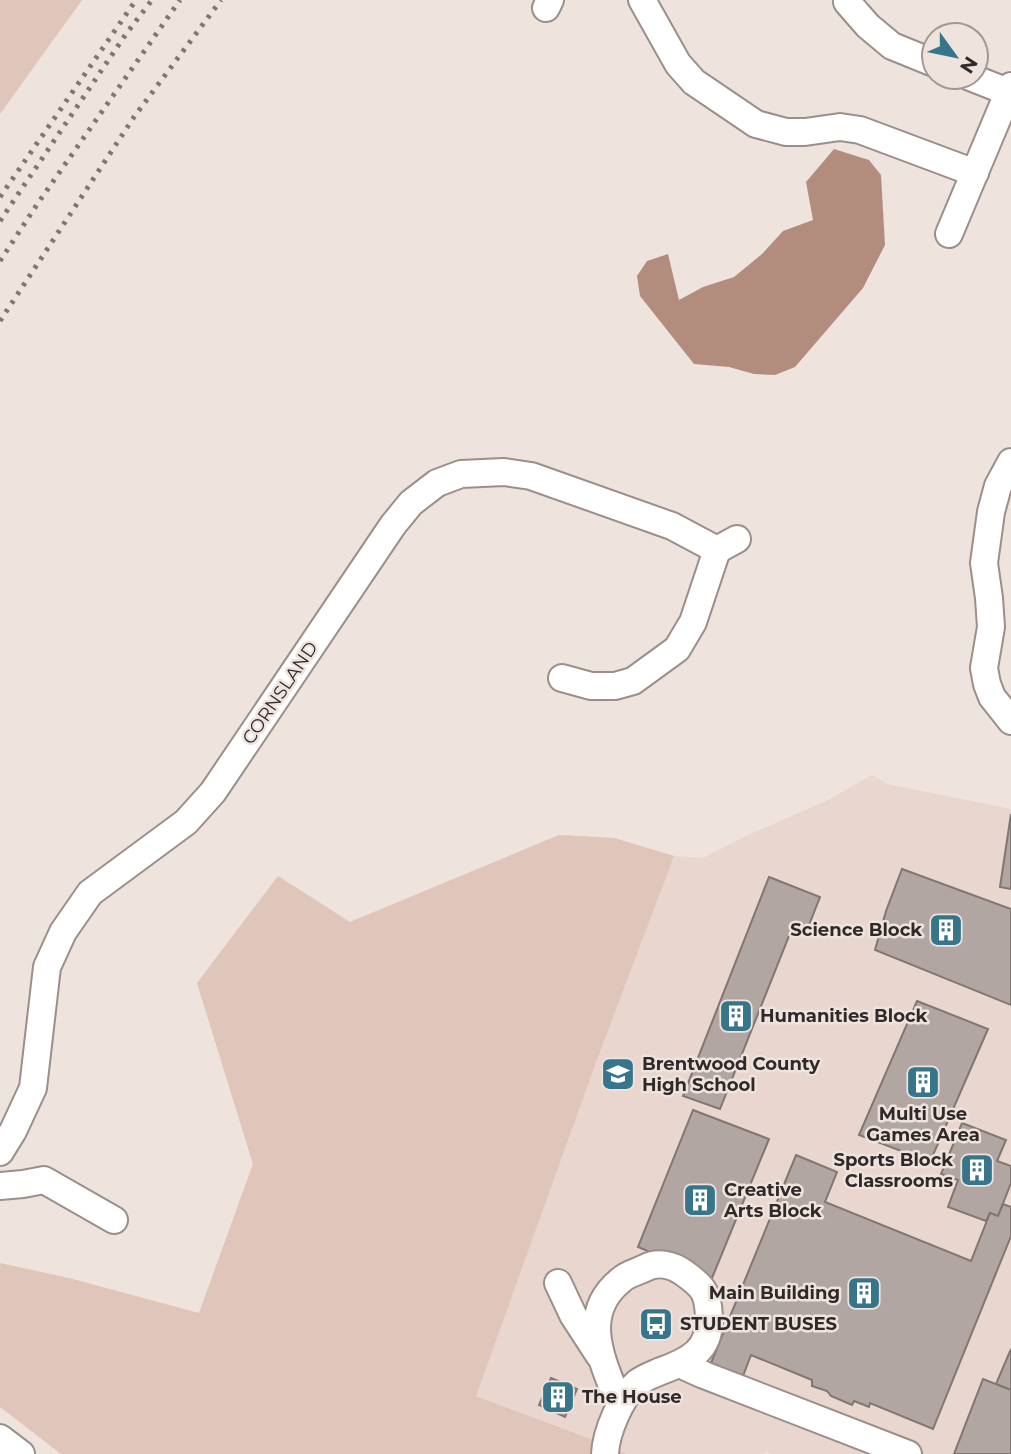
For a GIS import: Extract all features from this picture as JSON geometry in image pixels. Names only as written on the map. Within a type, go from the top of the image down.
[{"type":"street","points":[[642,0],[678,64],[694,82],[756,124],[786,132],[840,127],[860,130],[975,173]]},
{"type":"street","points":[[848,0],[846,2],[868,26],[892,46],[920,57]]},
{"type":"street","points":[[949,234],[1010,89],[990,83]]},
{"type":"street","points":[[1011,462],[998,486],[984,563],[991,627],[984,668],[992,698],[1011,721]]},
{"type":"street","name":"CORNSLAND","points":[[0,1152],[33,1088],[47,967],[63,932],[90,893],[186,822],[213,793],[386,536],[411,503],[437,483],[461,474],[504,472],[531,477],[727,544],[693,622],[677,649],[633,681],[591,686],[562,678]]},
{"type":"street","points":[[0,1186],[44,1180],[114,1220]]},
{"type":"street","points":[[605,1454],[620,1406],[628,1392],[639,1381],[684,1362],[699,1351],[710,1328],[708,1300],[701,1287],[679,1269],[668,1265],[651,1265],[622,1279],[607,1295],[597,1312],[597,1338],[602,1360],[620,1406]]},
{"type":"street","points":[[558,1283],[573,1315],[602,1360]]},
{"type":"street","points":[[684,1362],[687,1367],[704,1376],[908,1454]]},
{"type":"street","points":[[0,1438],[21,1454]]},
{"type":"shaded area","points":[[0,0],[82,0],[0,114]]},
{"type":"shaded area","points":[[834,149],[869,160],[881,175],[885,245],[863,288],[795,367],[775,375],[694,364],[640,296],[637,276],[647,261],[668,254],[679,300],[703,287],[734,277],[762,254],[783,231],[813,220],[806,182]]},
{"type":"shaded area","name":"Brentwood County High School","points":[[872,775],[887,784],[1011,809],[1011,1454],[627,1454],[386,1362],[199,1313],[253,1164],[197,983],[278,876],[350,922],[559,835],[614,838],[674,856],[703,858],[826,801]]},
{"type":"shaded area","points":[[559,835],[614,838],[674,856],[595,1065],[476,1396],[627,1454],[61,1454],[0,1407],[0,1263],[69,1278],[199,1313],[253,1164],[197,983],[278,876],[350,922]]},
{"type":"building","points":[[1011,814],[1011,889],[1000,887]]},
{"type":"building","name":"Science Block","points":[[902,869],[1011,909],[1011,1005],[875,950]]},
{"type":"building","name":"Humanities Block","points":[[769,877],[820,897],[805,935],[791,931],[720,1109],[683,1096]]},
{"type":"building","name":"Multi Use Games Area","points":[[917,1001],[988,1029],[930,1162],[859,1135]]},
{"type":"building","name":"Creative Arts Block","points":[[693,1110],[769,1139],[712,1278],[638,1247]]},
{"type":"building","name":"Sports Block Classrooms","points":[[962,1123],[1006,1140],[997,1161],[1011,1166],[1011,1183],[998,1216],[990,1213],[986,1221],[948,1207],[958,1180],[941,1174]]},
{"type":"building","name":"Main Building","points":[[796,1155],[837,1172],[825,1202],[971,1261],[990,1213],[998,1216],[1003,1204],[1011,1207],[1011,1236],[933,1429],[870,1403],[869,1407],[854,1401],[852,1405],[812,1386],[812,1380],[751,1355],[743,1376],[711,1363]]},
{"type":"building","points":[[1011,1349],[1011,1390],[996,1384]]},
{"type":"building","name":"The House","points":[[551,1378],[577,1389],[565,1417],[539,1405]]},
{"type":"building","points":[[983,1379],[1011,1390],[1011,1454],[954,1454]]},
{"type":"railway","points":[[0,197],[136,0]]},
{"type":"railway","points":[[0,221],[126,34],[152,0]]},
{"type":"railway","points":[[0,261],[180,0]]},
{"type":"railway","points":[[0,321],[134,117],[221,0]]},
{"type":"place","name":"Science Block","points":[[946,930]]},
{"type":"place","name":"Humanities Block","points":[[736,1016]]},
{"type":"place","name":"Brentwood County High School","points":[[618,1074]]},
{"type":"place","name":"Multi Use Games Area","points":[[923,1082]]},
{"type":"place","name":"Sports Block Classrooms","points":[[977,1170]]},
{"type":"place","name":"Creative Arts Block","points":[[700,1200]]},
{"type":"place","name":"Main Building","points":[[864,1293]]},
{"type":"place","name":"STUDENT BUSES","points":[[656,1324]]},
{"type":"place","name":"The House","points":[[558,1397]]}]
